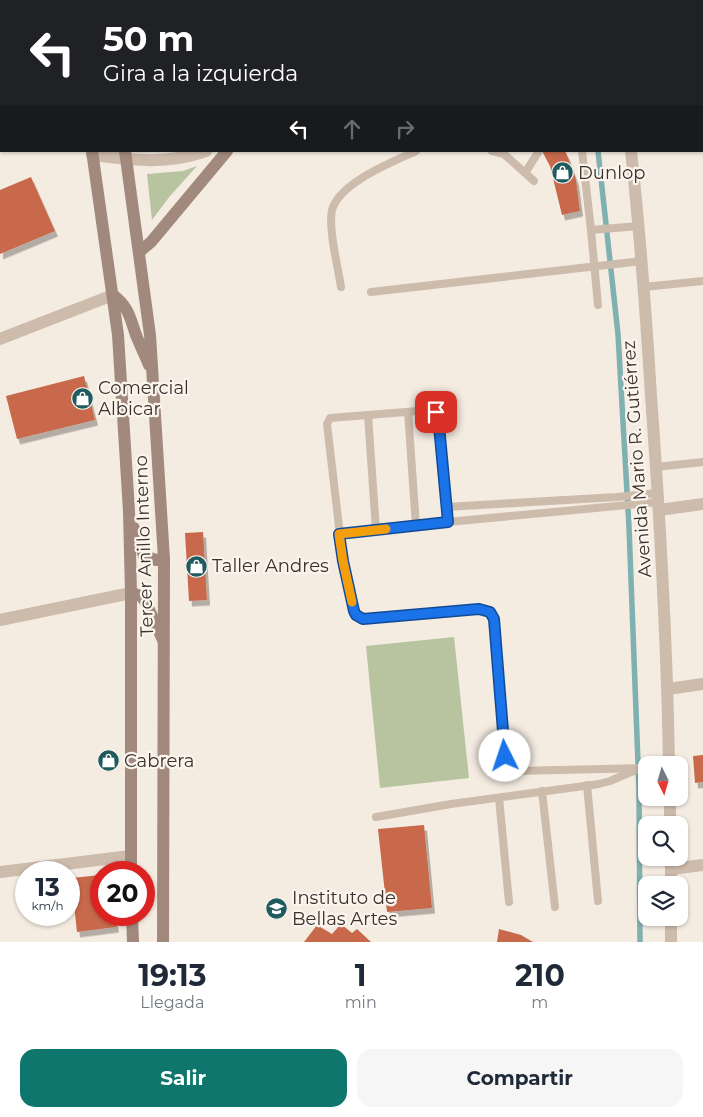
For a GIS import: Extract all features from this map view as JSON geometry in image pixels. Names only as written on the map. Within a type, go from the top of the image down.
[{"type":"main road","points":[[139,252],[150,242],[226,152]]},
{"type":"main road","name":"Tercer Anillo Interno","points":[[92,153],[118,335],[129,511],[131,593],[130,861]]},
{"type":"main road","name":"Tercer Anillo Interno","points":[[125,155],[139,252],[153,377],[164,559],[164,942]]},
{"type":"main road","points":[[112,295],[120,301],[131,317],[153,377]]},
{"type":"main road","points":[[129,511],[144,556],[156,560],[164,559]]},
{"type":"main road","points":[[131,593],[141,596],[145,601],[165,645]]},
{"type":"main road","points":[[132,926],[133,942]]},
{"type":"street","name":"Avenida Mario R. Gutiérrez","points":[[631,152],[639,226],[636,262],[644,287],[656,467],[655,500],[668,689],[669,756]]},
{"type":"street","points":[[92,153],[125,155],[151,161],[175,160],[199,153]]},
{"type":"street","points":[[0,339],[112,295]]},
{"type":"street","points":[[655,500],[703,504]]},
{"type":"street","points":[[0,620],[131,593]]},
{"type":"street","points":[[668,689],[703,684]]},
{"type":"street","points":[[0,872],[130,856]]},
{"type":"street","points":[[688,864],[703,865]]},
{"type":"street","points":[[671,926],[671,942]]},
{"type":"lane","points":[[342,287],[331,224],[332,209],[342,192],[382,166],[414,152]]},
{"type":"lane","points":[[496,152],[504,154],[534,180]]},
{"type":"lane","points":[[525,173],[538,152]]},
{"type":"lane","points":[[582,152],[599,266],[598,305]]},
{"type":"lane","points":[[595,230],[639,226]]},
{"type":"lane","points":[[371,292],[636,262]]},
{"type":"lane","points":[[644,287],[703,281]]},
{"type":"lane","points":[[448,522],[438,415],[436,412],[431,410],[330,418],[328,420],[339,534],[343,561],[356,615],[363,619],[479,609],[490,612],[494,619],[505,756],[508,764],[515,771],[627,771],[638,769]]},
{"type":"lane","points":[[408,412],[416,526]]},
{"type":"lane","points":[[368,415],[376,530]]},
{"type":"lane","points":[[656,467],[703,462]]},
{"type":"lane","points":[[446,507],[616,497],[655,500]]},
{"type":"lane","points":[[339,534],[618,506],[655,500]]},
{"type":"lane","points":[[376,818],[451,804],[610,781],[627,771]]},
{"type":"lane","points":[[587,785],[598,901]]},
{"type":"lane","points":[[542,791],[554,907]]},
{"type":"lane","points":[[499,798],[509,902]]},
{"type":"green space","points":[[197,166],[170,196],[152,220],[147,174],[183,171]]},
{"type":"green space","points":[[454,637],[469,778],[380,788],[366,646]]},
{"type":"building","name":"Dunlop","points":[[543,152],[566,152],[576,180],[580,211],[562,215],[550,166]]},
{"type":"building","points":[[31,177],[55,231],[0,254],[0,190]]},
{"type":"building","points":[[84,376],[95,420],[17,439],[6,396]]},
{"type":"building","name":"Taller Andres","points":[[203,532],[207,600],[189,601],[185,533]]},
{"type":"building","points":[[703,755],[703,782],[695,783],[693,756]]},
{"type":"building","points":[[424,825],[432,908],[387,912],[378,829]]},
{"type":"building","points":[[90,876],[90,926],[116,927],[77,932],[76,926],[80,926],[80,877]]},
{"type":"building","points":[[341,924],[352,933],[357,929],[371,942],[304,942],[317,925],[332,934]]},
{"type":"building","points":[[499,929],[521,935],[533,942],[497,942]]},
{"type":"waterway","points":[[598,152],[618,334],[629,527],[639,789],[640,942]]},
{"type":"slow traffic","points":[[352,602],[339,534],[386,529]]},
{"type":"place","name":"Dunlop","points":[[562,173]]},
{"type":"place","name":"Comercial Albicar","points":[[82,398]]},
{"type":"place","name":"Taller Andres","points":[[196,566]]},
{"type":"place","name":"Cabrera","points":[[108,761]]},
{"type":"place","name":"Instituto de Bellas Artes","points":[[276,908]]},
{"type":"route","points":[[436,412],[438,415],[448,522],[339,534],[343,561],[354,611],[356,615],[363,619],[479,609],[490,612],[494,619],[505,756]]}]
